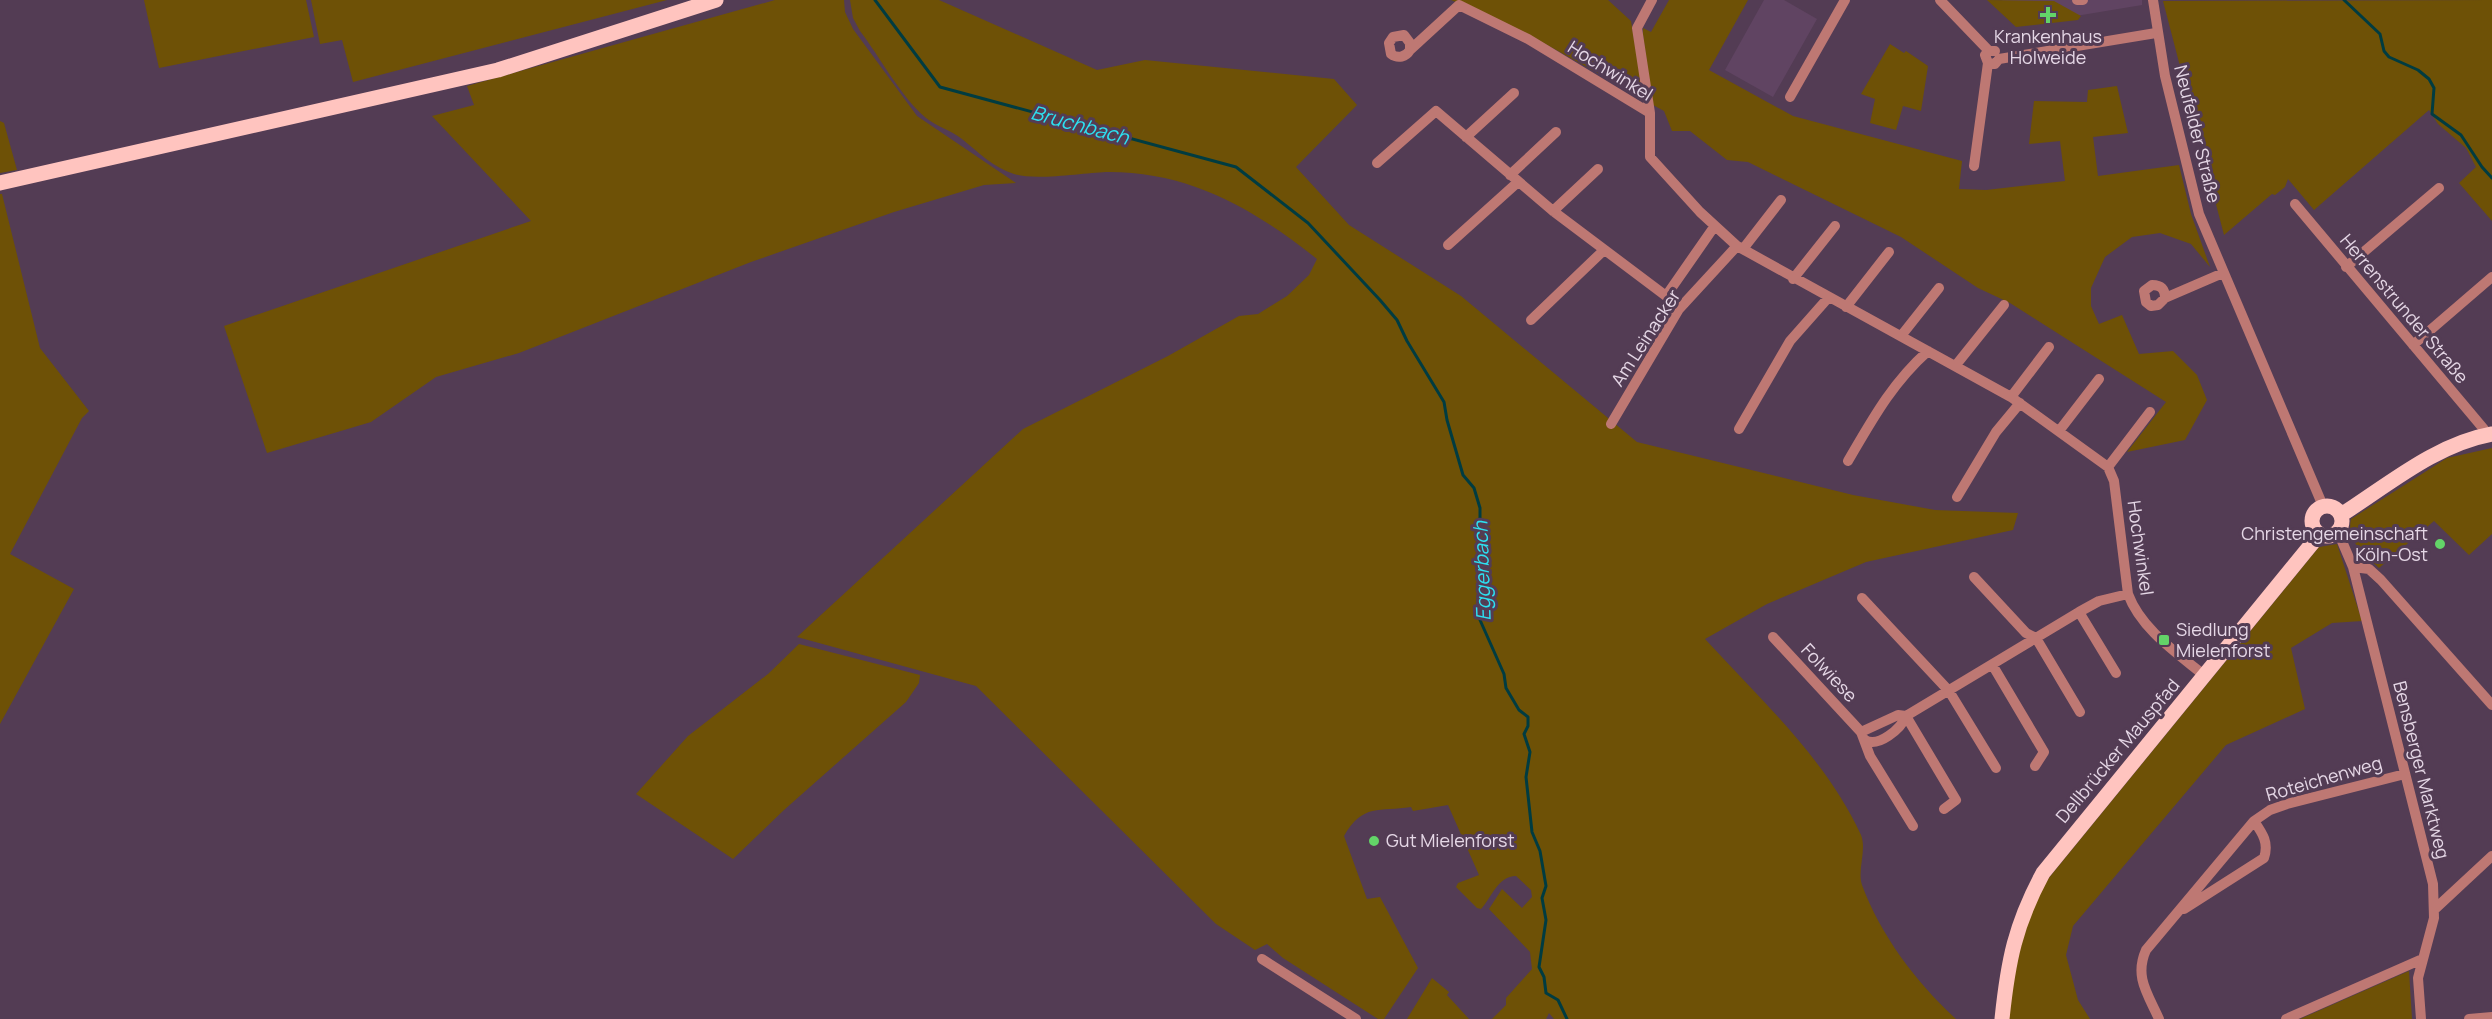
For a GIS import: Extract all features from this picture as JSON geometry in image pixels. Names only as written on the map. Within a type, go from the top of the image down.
[{"type":"main road","points":[[0,183],[498,70],[716,0]]},
{"type":"main road","points":[[2341,515],[2438,453],[2461,441],[2490,434]]},
{"type":"main road","points":[[2323,506],[2334,507],[2341,515],[2342,524],[2338,532],[2329,537],[2319,535],[2312,527],[2312,516],[2323,506]]},
{"type":"main road","name":"Dellbrücker Mauspfad","points":[[2002,1019],[2007,974],[2016,929],[2043,873],[2319,535]]},
{"type":"street","points":[[1650,113],[1637,28],[1652,0]]},
{"type":"street","points":[[1790,98],[1845,0]]},
{"type":"street","points":[[1940,0],[1989,51],[1996,52],[1974,166]]},
{"type":"street","points":[[2077,0],[2083,0]]},
{"type":"street","name":"Neufelder Straße","points":[[2153,0],[2156,33],[2199,214],[2323,506]]},
{"type":"street","name":"Hochwinkel","points":[[1410,50],[1459,5],[1528,39],[1650,113],[1650,157],[1714,227],[1740,247],[1793,279],[1956,365],[2015,400],[2108,467],[2114,481],[2128,594],[2133,608],[2145,625],[2205,676]]},
{"type":"street","points":[[1993,61],[2156,33]]},
{"type":"street","points":[[1466,137],[1514,93]]},
{"type":"street","points":[[1377,163],[1436,111],[1553,211],[1666,296],[1679,309]]},
{"type":"street","points":[[1448,244],[1556,132]]},
{"type":"street","points":[[1553,211],[1598,169]]},
{"type":"street","points":[[2346,267],[2439,188]]},
{"type":"street","points":[[1740,247],[1782,200]]},
{"type":"street","name":"Herrenstrunder Straße","points":[[2295,204],[2346,267],[2490,434]]},
{"type":"street","points":[[1793,279],[1835,226]]},
{"type":"street","name":"Am Leinacker","points":[[1666,296],[1714,227]]},
{"type":"street","name":"Am Leinacker","points":[[1611,424],[1679,309],[1740,247]]},
{"type":"street","points":[[1531,320],[1604,250]]},
{"type":"street","points":[[1846,307],[1889,252]]},
{"type":"street","points":[[2165,298],[2223,273]]},
{"type":"street","points":[[2413,345],[2492,277]]},
{"type":"street","points":[[1901,336],[1939,288]]},
{"type":"street","points":[[1738,429],[1790,341],[1828,298]]},
{"type":"street","points":[[1956,365],[2004,305]]},
{"type":"street","points":[[1956,497],[2049,347]]},
{"type":"street","points":[[1848,461],[1884,399],[1904,372],[1928,351]]},
{"type":"street","points":[[2059,431],[2099,379]]},
{"type":"street","points":[[2108,467],[2150,412]]},
{"type":"street","name":"Bensberger Marktweg","points":[[2338,532],[2353,567],[2433,884],[2436,908],[2420,960],[2418,978],[2421,1019]]},
{"type":"street","points":[[2353,567],[2369,569],[2381,580],[2492,705]]},
{"type":"street","points":[[1974,577],[2026,633],[2036,638],[2080,712]]},
{"type":"street","points":[[1906,716],[1904,722],[1878,742],[1870,743],[1863,736],[1898,715],[1906,716],[2099,601],[2128,594]]},
{"type":"street","points":[[1862,598],[1949,691],[1996,768]]},
{"type":"street","points":[[2079,612],[2116,673]]},
{"type":"street","name":"Folwiese","points":[[1773,637],[1863,736],[1870,756],[1913,826]]},
{"type":"street","points":[[1993,666],[2044,752],[2035,766]]},
{"type":"street","points":[[1906,716],[1956,800],[1944,809]]},
{"type":"street","name":"Roteichenweg","points":[[2159,1019],[2141,980],[2140,964],[2146,950],[2254,821],[2270,810],[2287,804],[2405,774]]},
{"type":"street","name":"Roteichenweg","points":[[2179,912],[2210,895],[2264,858],[2267,848],[2263,833],[2254,821]]},
{"type":"street","points":[[2436,908],[2492,856]]},
{"type":"street","points":[[1262,959],[1356,1019]]},
{"type":"street","points":[[2286,1019],[2420,960]]},
{"type":"street","points":[[2469,1019],[2492,1017]]},
{"type":"shaded area","points":[[144,0],[306,0],[314,37],[159,68]]},
{"type":"shaded area","points":[[311,0],[667,0],[353,82],[342,40],[320,44]]},
{"type":"shaded area","points":[[775,0],[844,0],[845,12],[853,29],[917,116],[1016,183],[984,185],[894,212],[751,262],[519,353],[436,377],[371,422],[267,453],[224,326],[531,221],[432,116],[474,105],[467,86]]},
{"type":"shaded area","points":[[850,0],[939,0],[1097,70],[1145,60],[1334,79],[1357,105],[1296,167],[1349,225],[1461,296],[1637,442],[1853,495],[1935,510],[2018,513],[2013,530],[1866,562],[1767,604],[1705,639],[1791,731],[1830,781],[1861,835],[1863,841],[1862,885],[1879,922],[1914,974],[1956,1019],[1554,1019],[1549,1013],[1546,1019],[1492,1019],[1506,1005],[1506,998],[1532,969],[1530,952],[1489,909],[1502,889],[1522,908],[1532,897],[1531,890],[1516,876],[1504,879],[1481,909],[1477,908],[1456,887],[1458,883],[1479,875],[1448,805],[1413,811],[1411,807],[1373,811],[1358,818],[1344,836],[1367,899],[1380,897],[1418,968],[1384,1019],[1378,1019],[1283,958],[1267,944],[1255,950],[1216,924],[976,686],[797,637],[1023,429],[1168,356],[1239,316],[1258,314],[1287,296],[1309,275],[1317,259],[1244,209],[1193,186],[1136,173],[1106,172],[1034,177],[1014,174],[1000,168],[958,136],[930,121],[917,109],[899,88],[860,31],[853,18]]},
{"type":"shaded area","points":[[1451,0],[1608,0],[1631,21],[1644,99],[1524,32]]},
{"type":"shaded area","points":[[1669,0],[1748,0],[1709,70],[1793,116],[1962,161],[1959,189],[1986,190],[2065,181],[2060,141],[2029,144],[2034,101],[2087,102],[2088,90],[2117,86],[2128,133],[2093,137],[2098,176],[2179,165],[2191,214],[2210,267],[2191,244],[2160,233],[2132,237],[2105,257],[2091,288],[2091,306],[2099,324],[2122,315],[2139,354],[2173,351],[2197,375],[2207,400],[2185,440],[2127,452],[2166,402],[2010,303],[1978,288],[1901,237],[1748,162],[1727,160],[1690,131],[1672,131],[1664,111],[1653,105],[1643,35],[1643,28],[1651,32]]},
{"type":"shaded area","points":[[1764,0],[1784,0],[1817,19],[1773,97],[1725,70]]},
{"type":"shaded area","points":[[1987,0],[2054,1],[2081,16],[2078,20],[2016,27]]},
{"type":"shaded area","name":"Krankenhaus Holweide","points":[[2002,0],[2142,0],[2142,5],[2022,25]]},
{"type":"shaded area","points":[[2492,0],[2492,221],[2459,183],[2476,167],[2466,148],[2438,124],[2429,110],[2314,210],[2288,179],[2285,187],[2275,195],[2272,194],[2224,235],[2163,1]]},
{"type":"shaded area","points":[[1890,44],[1904,53],[1906,51],[1928,66],[1921,111],[1903,106],[1896,130],[1870,123],[1875,99],[1861,94]]},
{"type":"shaded area","points":[[0,121],[4,123],[17,170],[0,173]]},
{"type":"shaded area","points":[[0,194],[2,194],[40,348],[89,411],[82,418],[10,554],[74,589],[0,724]]},
{"type":"shaded area","points":[[2492,448],[2492,534],[2469,555],[2434,521],[2379,568],[2358,546],[2351,534],[2351,519],[2447,458]]},
{"type":"shaded area","points":[[2337,544],[2362,621],[2332,623],[2291,648],[2305,709],[2226,745],[2073,926],[2066,955],[2078,1000],[2090,1019],[2008,1019],[2012,986],[2027,917],[2048,879],[2319,547]]},
{"type":"shaded area","points":[[799,644],[920,675],[919,683],[906,702],[784,810],[733,859],[636,794],[688,736],[768,674]]},
{"type":"shaded area","points":[[2409,971],[2412,1019],[2300,1019]]},
{"type":"shaded area","points":[[1432,978],[1449,992],[1447,995],[1469,1019],[1407,1019]]},
{"type":"waterway","name":"Eggerbach","points":[[875,0],[940,87],[1236,167],[1308,223],[1397,320],[1444,402],[1463,475],[1474,488],[1480,508],[1480,523],[1485,538],[1482,550],[1486,569],[1486,602],[1480,620],[1504,674],[1506,688],[1519,710],[1528,717],[1528,726],[1524,734],[1530,752],[1526,777],[1532,832],[1540,851],[1546,886],[1542,898],[1546,920],[1539,967],[1544,977],[1546,993],[1558,1000],[1567,1019]]},
{"type":"waterway","points":[[2344,0],[2380,34],[2384,51],[2389,57],[2418,70],[2429,79],[2434,88],[2432,114],[2461,135],[2492,178]]},
{"type":"place","name":"Krankenhaus Holweide","points":[[2048,15]]},
{"type":"place","name":"Christengemeinschaft Köln-Ost","points":[[2440,544]]},
{"type":"place","name":"Siedlung Mielenforst","points":[[2164,640]]},
{"type":"place","name":"Gut Mielenforst","points":[[1374,841]]},
{"type":"water label","name":"Bruchbach","points":[[1080,125]]}]
